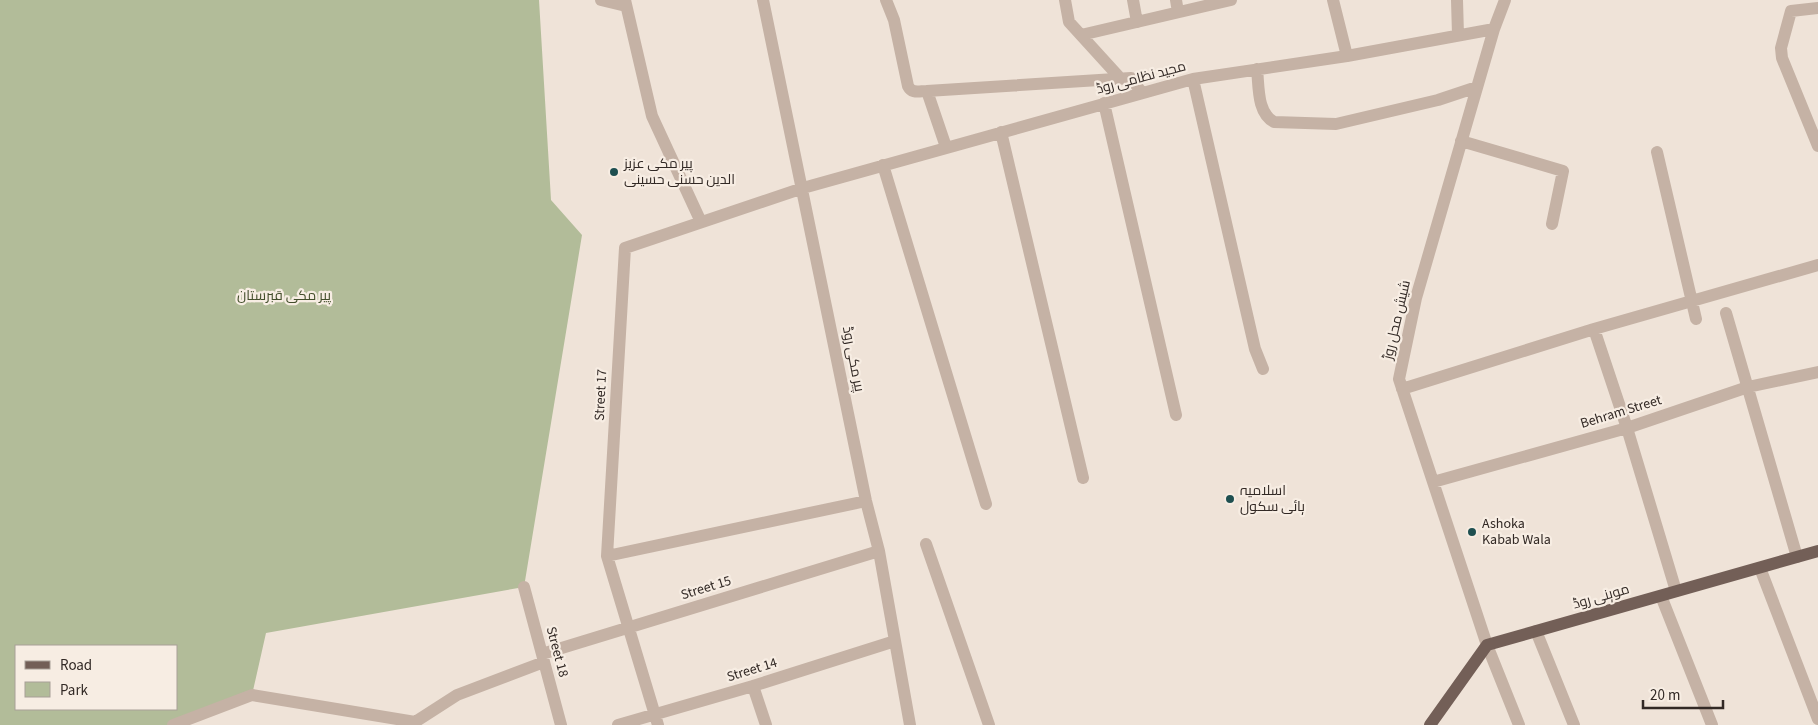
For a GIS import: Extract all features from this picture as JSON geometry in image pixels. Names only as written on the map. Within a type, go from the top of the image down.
[{"type":"main road","name":"موہنی روڈ","points":[[1487,645],[1818,551]]},
{"type":"main road","points":[[1432,724],[1487,645]]},
{"type":"street","points":[[601,0],[626,3],[652,116],[702,222]]},
{"type":"street","name":"پیر مکی روڈ","points":[[763,0],[866,501],[879,551],[910,725]]},
{"type":"street","points":[[886,0],[894,20],[908,86],[913,92],[1131,78],[1142,93]]},
{"type":"street","points":[[1064,0],[1070,22],[1120,78]]},
{"type":"street","points":[[1133,0],[1138,22]]},
{"type":"street","points":[[1081,35],[1138,22],[1177,6],[1231,0]]},
{"type":"street","points":[[1333,0],[1347,56]]},
{"type":"street","points":[[1457,0],[1458,35]]},
{"type":"street","name":"شیش محل روڑ","points":[[1505,0],[1494,29],[1416,298],[1399,379],[1487,645],[1519,725]]},
{"type":"street","points":[[1818,8],[1791,11],[1781,48],[1782,58],[1818,146]]},
{"type":"street","name":"مجید نظامی روڈ","points":[[803,188],[1193,79],[1347,56],[1494,29]]},
{"type":"street","points":[[1257,70],[1262,110],[1267,118],[1274,122],[1336,124],[1438,100],[1477,87]]},
{"type":"street","points":[[1193,79],[1254,349],[1263,368]]},
{"type":"street","points":[[927,91],[946,147]]},
{"type":"street","points":[[1104,104],[1176,416]]},
{"type":"street","points":[[1001,132],[1083,478]]},
{"type":"street","points":[[1461,141],[1563,171],[1552,224]]},
{"type":"street","points":[[1657,152],[1696,318]]},
{"type":"street","points":[[883,165],[986,504]]},
{"type":"street","name":"Street 17","points":[[656,720],[607,556],[625,248],[803,188]]},
{"type":"street","points":[[1402,389],[1594,329],[1818,265]]},
{"type":"street","points":[[1726,313],[1798,557]]},
{"type":"street","points":[[1594,329],[1627,428],[1676,591]]},
{"type":"street","name":"Behram Street","points":[[1433,482],[1627,428],[1748,387],[1818,372]]},
{"type":"street","points":[[607,556],[866,501]]},
{"type":"street","points":[[926,544],[990,725]]},
{"type":"street","name":"Street 15","points":[[173,725],[252,695],[415,722],[457,695],[543,658],[629,627],[879,551]]},
{"type":"street","points":[[1760,568],[1818,718]]},
{"type":"street","name":"Street 18","points":[[524,587],[561,725]]},
{"type":"street","points":[[1661,596],[1712,725]]},
{"type":"street","points":[[1536,631],[1574,725]]},
{"type":"street","name":"Street 14","points":[[618,725],[656,720],[753,686],[895,641]]},
{"type":"street","points":[[753,686],[766,725]]},
{"type":"green space","name":"پیر مکی قبرستان","points":[[0,0],[539,0],[551,200],[582,235],[524,587],[266,633],[252,695],[173,725],[0,725]]},
{"type":"place","name":"پیر مکی عزیز الدین حسنی حسینی","points":[[614,172]]},
{"type":"place","name":"اسلامیہ ہائی سکول","points":[[1230,499]]},
{"type":"place","name":"Ashoka Kabab Wala","points":[[1472,532]]}]
